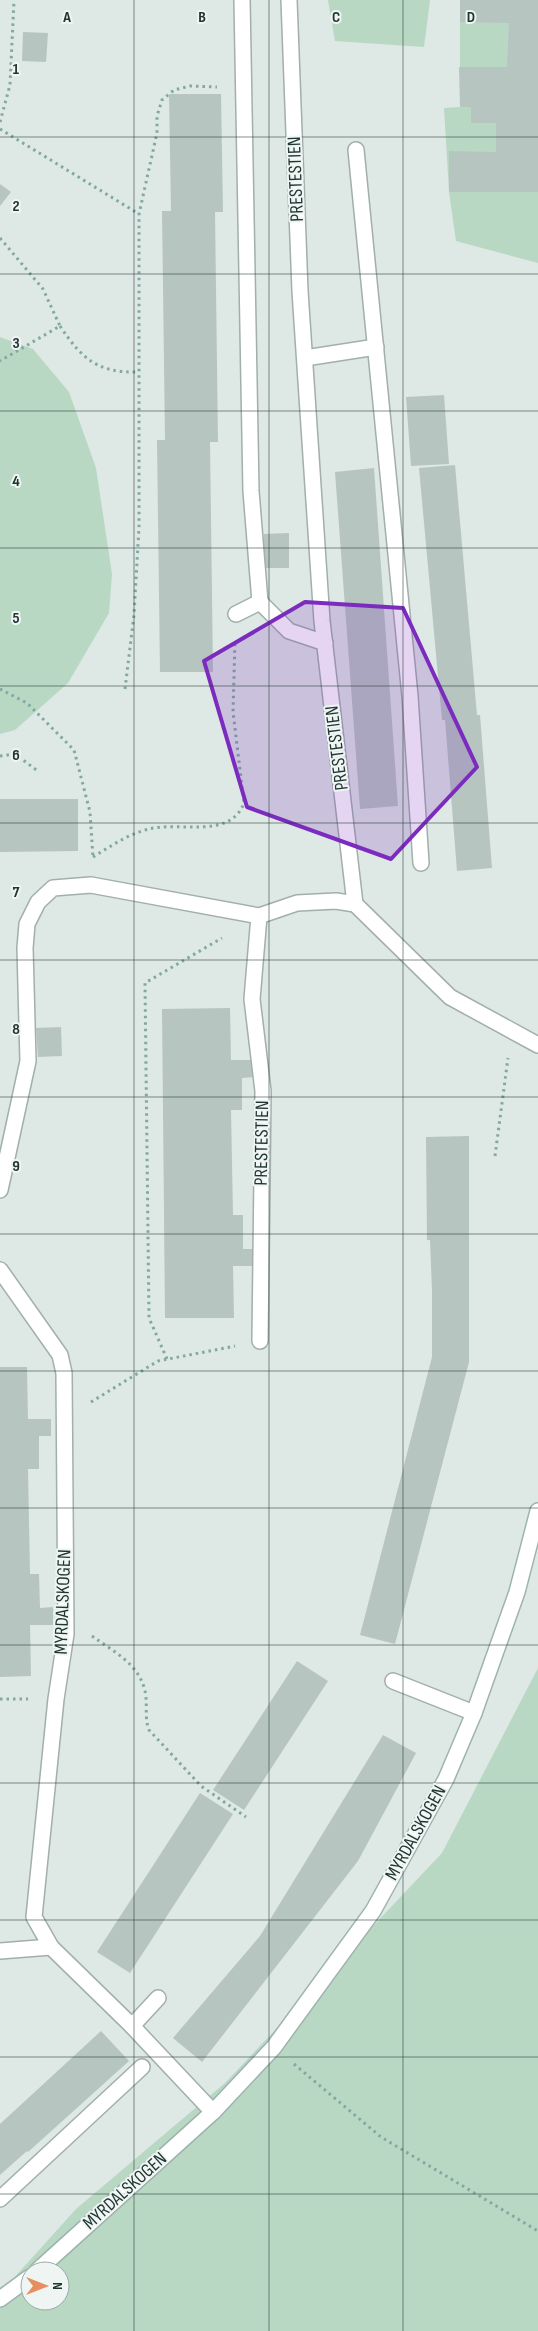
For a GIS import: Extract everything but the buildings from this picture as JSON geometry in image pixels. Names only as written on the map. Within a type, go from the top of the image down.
[{"type":"street","points":[[242,0],[251,491],[260,602],[289,631],[325,643]]},
{"type":"street","name":"PRESTESTIEN","points":[[289,0],[300,291],[325,643],[354,904]]},
{"type":"street","points":[[356,150],[410,696],[420,863]]},
{"type":"street","points":[[305,358],[376,347]]},
{"type":"street","points":[[236,614],[260,602]]},
{"type":"street","points":[[0,1190],[28,1061],[25,948],[27,924],[38,902],[53,888],[91,884],[259,916],[297,903],[336,901],[354,904],[450,997],[538,1045]]},
{"type":"street","name":"PRESTESTIEN","points":[[259,916],[252,999],[263,1091],[260,1342]]},
{"type":"street","name":"MYRDALSKOGEN","points":[[0,1270],[60,1355],[64,1373],[66,1634],[56,1699],[34,1917],[51,1948],[132,2026],[213,2112]]},
{"type":"street","name":"MYRDALSKOGEN","points":[[47,2261],[213,2112],[274,2047],[373,1911],[446,1779],[474,1713],[517,1592],[538,1511]]},
{"type":"street","points":[[392,1681],[474,1713]]},
{"type":"street","points":[[0,1951],[51,1948]]},
{"type":"street","points":[[132,2026],[158,1998]]},
{"type":"street","points":[[0,2199],[142,2067]]},
{"type":"street","points":[[0,2299],[20,2284]]},
{"type":"path","points":[[0,122],[10,85],[14,0]]},
{"type":"path","points":[[126,689],[134,615],[138,527],[139,214],[157,134],[157,116],[162,100],[174,90],[190,86],[244,87]]},
{"type":"path","points":[[0,129],[139,214]]},
{"type":"path","points":[[0,238],[43,289],[60,326],[74,346],[94,363],[116,372],[138,372]]},
{"type":"path","points":[[0,361],[60,326]]},
{"type":"path","points":[[93,857],[124,838],[150,828],[228,823],[240,814],[244,803],[233,712],[236,614]]},
{"type":"path","points":[[0,689],[27,703],[74,750],[90,812],[93,857],[91,884]]},
{"type":"path","points":[[0,756],[15,754],[39,772]]},
{"type":"path","points":[[167,1359],[148,1318],[145,983],[259,916]]},
{"type":"path","points":[[495,1156],[511,1030]]},
{"type":"path","points":[[64,1410],[88,1404],[158,1361],[260,1342]]},
{"type":"path","points":[[66,1634],[88,1633],[130,1664],[145,1691],[148,1730],[201,1786],[246,1817]]},
{"type":"path","points":[[274,2047],[381,2137],[538,2232]]},
{"type":"highlighted area","points":[[305,602],[403,608],[477,767],[391,859],[247,807],[204,661]]},
{"type":"green space","points":[[328,0],[430,0],[424,47],[335,41]]},
{"type":"green space","points":[[460,0],[538,0],[538,263],[456,241],[449,192],[444,108],[460,107]]},
{"type":"green space","points":[[0,337],[33,349],[69,392],[96,468],[112,574],[109,613],[68,683],[15,730],[0,734]]},
{"type":"green space","points":[[538,1668],[538,2331],[0,2331],[0,2290],[20,2271],[20,2311],[70,2311],[70,2261],[29,2261],[76,2209],[225,2083],[442,1853]]}]
